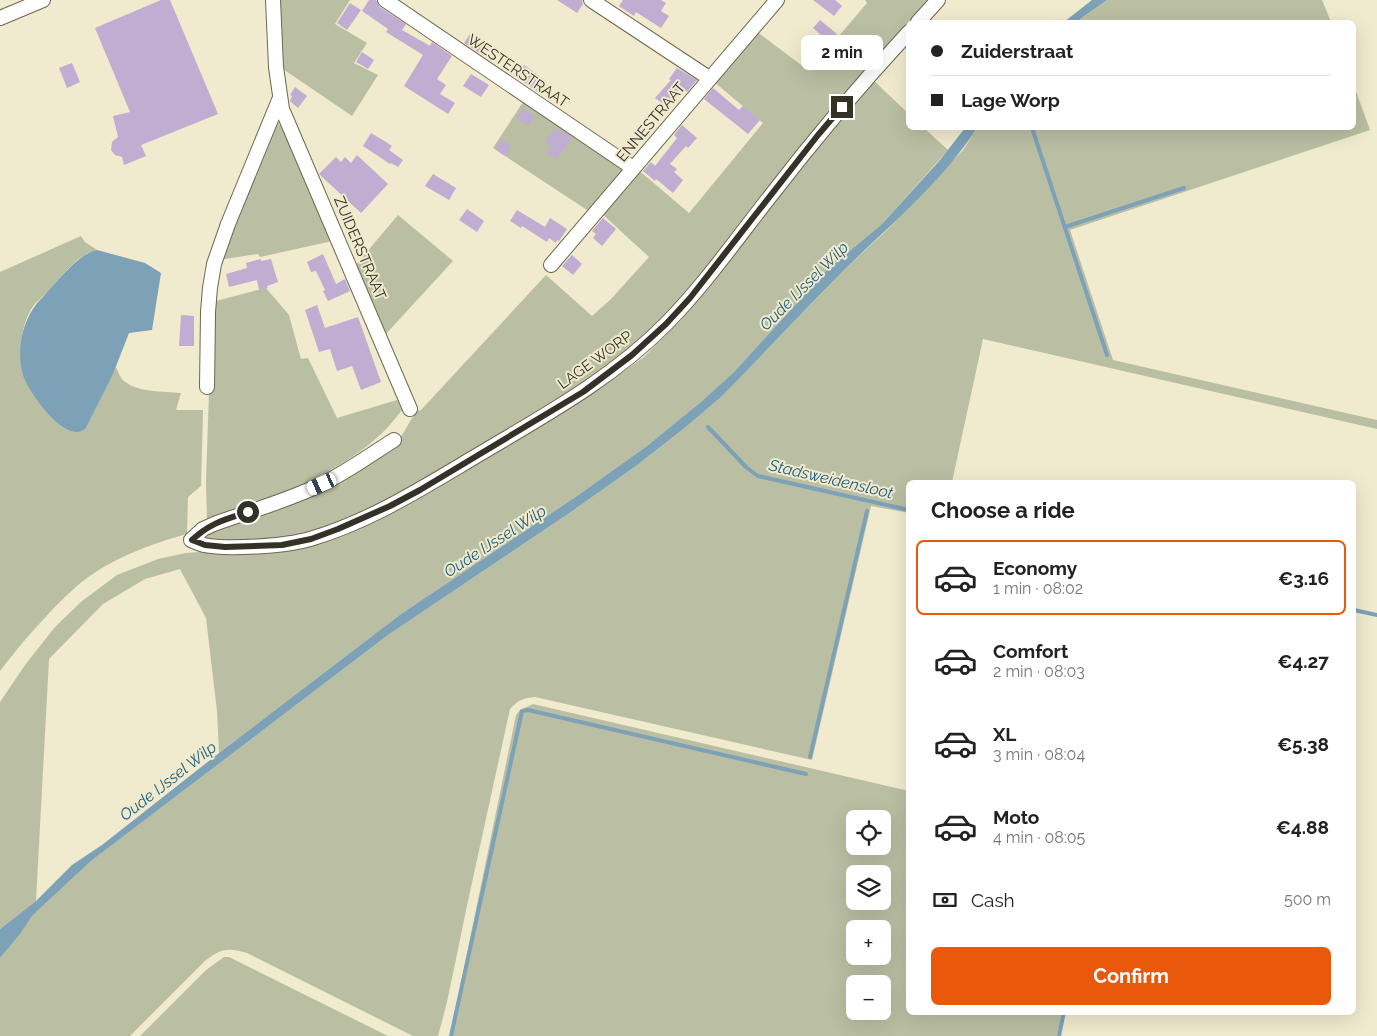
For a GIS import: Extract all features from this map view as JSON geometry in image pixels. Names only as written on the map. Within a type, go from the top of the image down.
[{"type":"street","points":[[0,18],[43,0]]},
{"type":"street","name":"ZUIDERSTRAAT","points":[[273,0],[279,100],[282,109],[410,409]]},
{"type":"street","name":"WESTERSTRAAT","points":[[385,0],[633,168]]},
{"type":"street","points":[[590,0],[710,78]]},
{"type":"street","name":"ENNESTRAAT","points":[[551,265],[777,0]]},
{"type":"street","points":[[920,20],[938,0]]},
{"type":"street","name":"LAGE WORP","points":[[394,440],[343,474],[299,494],[214,524],[203,529],[192,540],[205,545],[225,547],[282,545],[311,539],[338,529],[390,506],[420,490],[574,397],[608,374],[659,331],[690,298],[818,135],[906,35]]},
{"type":"street","name":"ZUIDERSTRAAT","points":[[207,387],[209,300],[214,264],[231,215],[279,100]]},
{"type":"green space","points":[[275,0],[350,0],[335,24],[367,43],[354,63],[378,75],[352,116],[280,67]]},
{"type":"green space","points":[[865,0],[930,0],[912,20],[906,20],[906,27],[805,141],[691,290],[627,350],[592,377],[518,426],[442,470],[332,527],[302,538],[287,541],[247,543],[207,540],[205,533],[358,467],[401,437],[416,411],[421,410],[546,275],[592,316],[611,299],[649,257],[600,212],[636,168],[689,213],[763,123],[713,81],[756,31],[809,71],[867,3]]},
{"type":"green space","points":[[1107,0],[1322,0],[1330,20],[1079,20]]},
{"type":"green space","points":[[874,81],[906,111],[906,130],[926,130],[948,150],[882,224],[827,270],[734,372],[702,401],[647,446],[577,496],[401,614],[219,753],[217,711],[206,618],[180,569],[145,579],[103,604],[49,659],[36,901],[0,929],[0,702],[25,665],[55,627],[82,601],[117,575],[158,559],[200,552],[235,554],[277,553],[312,546],[355,530],[429,491],[533,431],[644,357],[682,319],[812,153]]},
{"type":"green space","points":[[1356,92],[1370,130],[1070,230],[1113,360],[1377,420],[1377,429],[983,339],[952,480],[906,480],[906,512],[871,506],[812,760],[535,697],[521,700],[510,709],[438,1036],[413,1036],[247,953],[225,950],[206,960],[130,1036],[0,1036],[0,958],[21,933],[32,916],[91,861],[388,635],[568,514],[636,466],[687,426],[720,398],[846,268],[888,229],[963,150],[976,130],[1356,130]]},
{"type":"green space","points":[[525,99],[624,170],[590,212],[493,148]]},
{"type":"green space","points":[[275,119],[292,140],[337,240],[260,257],[258,254],[218,260]]},
{"type":"green space","points":[[398,215],[453,261],[384,336],[355,266]]},
{"type":"green space","points":[[81,236],[85,242],[97,250],[84,255],[67,270],[34,305],[26,321],[21,340],[21,358],[27,382],[39,402],[66,429],[86,428],[116,367],[123,380],[137,388],[181,393],[176,410],[203,410],[201,486],[188,497],[187,534],[129,554],[89,577],[46,616],[0,671],[0,272]]},
{"type":"green space","points":[[266,288],[289,315],[301,359],[308,358],[337,418],[397,400],[402,410],[381,434],[362,450],[342,463],[298,486],[207,522],[206,481],[212,302]]},
{"type":"green space","points":[[533,704],[906,790],[906,1015],[1062,1015],[1057,1036],[450,1036],[516,715],[520,710]]},
{"type":"green space","points":[[224,957],[229,957],[388,1036],[140,1036],[206,970]]},
{"type":"water","points":[[1092,0],[1107,0],[1079,20],[1067,20]]},
{"type":"water","points":[[963,130],[976,130],[963,148],[932,184],[845,269],[720,398],[636,466],[388,635],[91,861],[32,916],[21,933],[0,958],[0,929],[36,901],[72,865],[102,845],[401,614],[577,496],[647,446],[702,401],[734,372],[827,270],[882,224],[940,160]]},
{"type":"water","points":[[97,250],[145,263],[161,273],[152,330],[129,333],[113,374],[86,428],[78,432],[69,430],[59,424],[49,415],[32,393],[23,375],[20,346],[24,327],[38,302],[73,264]]},
{"type":"building","points":[[161,0],[170,0],[218,114],[141,145],[146,156],[124,165],[122,157],[115,155],[111,150],[112,142],[118,137],[113,116],[130,112],[95,28]]},
{"type":"building","points":[[369,0],[376,0],[380,7],[406,24],[402,30],[430,46],[432,42],[452,56],[437,79],[446,85],[440,94],[455,103],[448,114],[404,86],[423,55],[386,32],[388,29],[362,11]]},
{"type":"building","points":[[557,0],[582,0],[583,4],[577,13]]},
{"type":"building","points":[[623,0],[661,0],[666,3],[661,11],[669,16],[661,28],[636,12],[634,16],[619,6]]},
{"type":"building","points":[[813,0],[835,0],[842,6],[834,16]]},
{"type":"building","points":[[350,3],[361,10],[347,30],[337,23]]},
{"type":"building","points":[[820,20],[837,34],[830,43],[813,28]]},
{"type":"building","points":[[470,34],[490,48],[484,56],[464,43]]},
{"type":"building","points":[[362,52],[374,60],[368,69],[356,62]]},
{"type":"building","points":[[72,63],[80,82],[67,88],[59,68]]},
{"type":"building","points":[[524,65],[546,81],[538,92],[516,77]]},
{"type":"building","points":[[677,68],[697,80],[687,92],[682,87],[666,106],[655,98],[671,80],[669,79]]},
{"type":"building","points":[[471,74],[489,85],[481,97],[463,86]]},
{"type":"building","points":[[295,87],[307,96],[298,108],[290,101],[292,96],[290,95]]},
{"type":"building","points":[[713,88],[739,110],[743,106],[760,120],[748,134],[704,99]]},
{"type":"building","points":[[523,109],[535,116],[528,126],[516,118]]},
{"type":"building","points":[[682,125],[697,138],[688,148],[686,146],[670,164],[677,169],[674,172],[683,180],[673,193],[643,171],[651,162],[655,166],[677,138],[674,135]]},
{"type":"building","points":[[554,129],[559,132],[561,130],[572,137],[557,159],[546,153],[551,146],[545,142]]},
{"type":"building","points":[[371,133],[392,146],[389,150],[403,160],[398,167],[390,164],[363,146]]},
{"type":"building","points":[[501,139],[511,146],[505,156],[495,149]]},
{"type":"building","points":[[357,155],[388,184],[361,213],[319,174],[336,157],[341,162],[345,157],[351,163]]},
{"type":"building","points":[[433,174],[456,188],[449,200],[425,186]]},
{"type":"building","points":[[467,209],[484,221],[477,232],[459,220]]},
{"type":"building","points":[[517,210],[545,227],[550,218],[567,229],[556,243],[549,238],[547,242],[522,226],[521,228],[510,221]]},
{"type":"building","points":[[603,218],[616,229],[602,246],[593,238],[596,234],[592,231]]},
{"type":"building","points":[[323,254],[336,284],[345,279],[350,291],[328,301],[316,271],[311,272],[307,262]]},
{"type":"building","points":[[572,255],[582,264],[573,275],[562,266]]},
{"type":"building","points":[[261,259],[261,261],[271,259],[278,282],[267,286],[268,288],[259,290],[257,280],[229,287],[226,274],[247,268],[246,263]]},
{"type":"building","points":[[317,305],[325,328],[358,317],[381,382],[361,390],[352,366],[337,371],[330,349],[319,352],[305,310]]},
{"type":"building","points":[[181,315],[194,316],[194,346],[179,346]]},
{"type":"waterway","points":[[1033,130],[1107,355]]},
{"type":"waterway","points":[[1065,227],[1184,188]]},
{"type":"waterway","name":"Stadsweidensloot","points":[[708,427],[747,468],[758,476],[906,509]]},
{"type":"waterway","points":[[810,757],[867,511]]},
{"type":"waterway","name":"Stadsweidensloot","points":[[1356,610],[1377,615]]},
{"type":"waterway","points":[[451,1036],[522,711],[528,710],[806,774]]},
{"type":"waterway","points":[[1059,1036],[1063,1015]]},
{"type":"route","points":[[248,512],[203,529],[192,540],[205,545],[225,547],[282,545],[298,543],[338,529],[361,520],[420,490],[583,392],[632,355],[666,324],[690,298],[842,107]]},
{"type":"water label","name":"Oude IJssel Wilp","points":[[804,286]]},
{"type":"water label","name":"Oude IJssel Wilp","points":[[495,541]]},
{"type":"water label","name":"Oude IJssel Wilp","points":[[168,781]]}]
